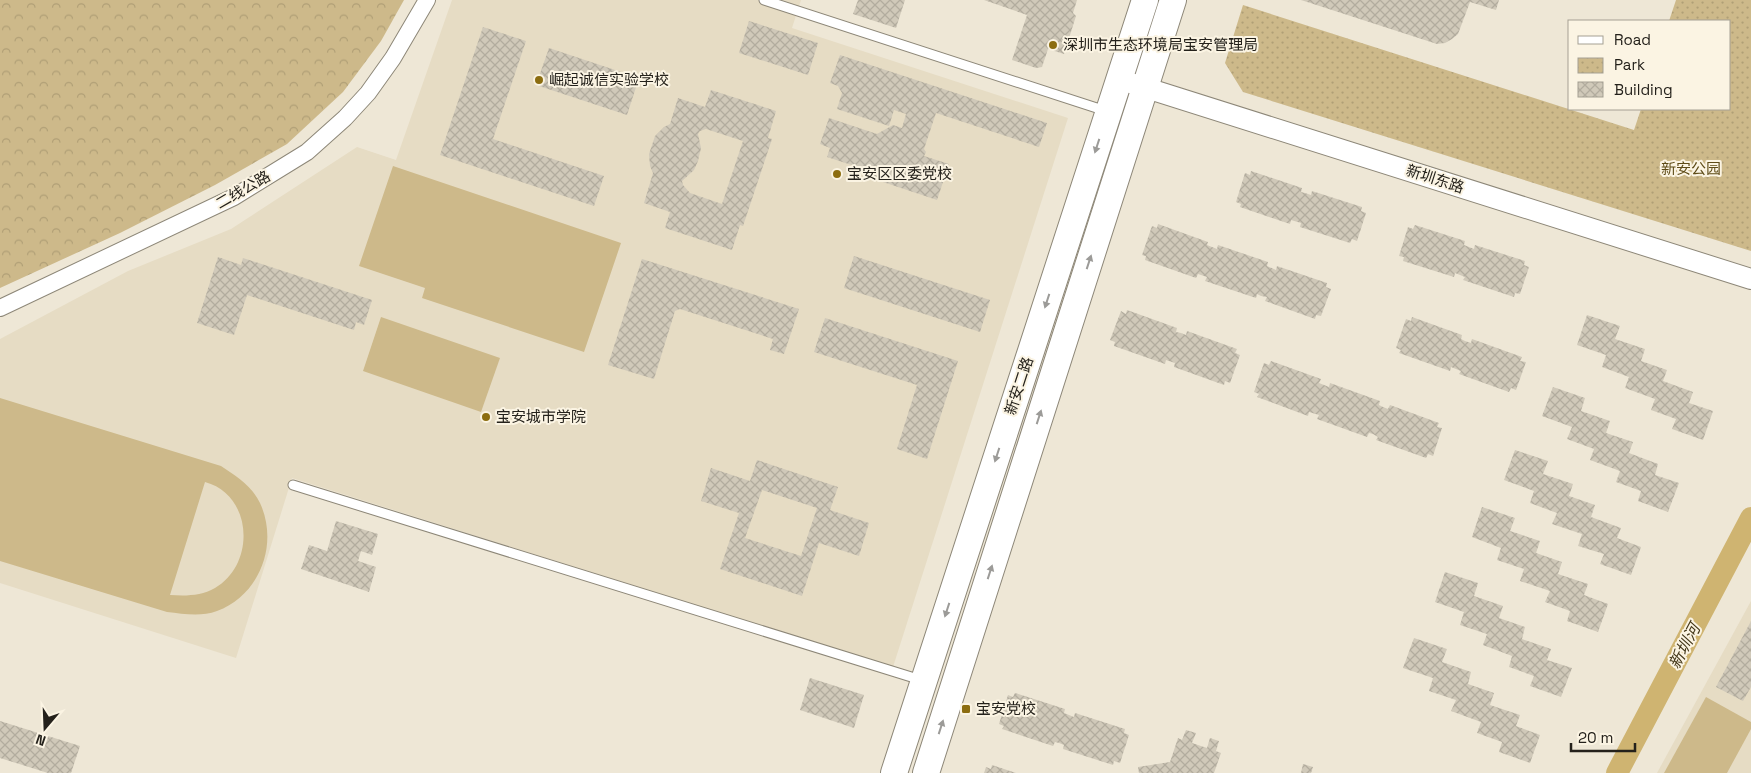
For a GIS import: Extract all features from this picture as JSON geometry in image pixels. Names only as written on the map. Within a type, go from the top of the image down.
[{"type":"main road","name":"新安二路","points":[[894,773],[1145,0]]},
{"type":"main road","name":"新安二路","points":[[926,773],[1173,0]]},
{"type":"street","name":"二线公路","points":[[0,308],[234,197],[307,152],[345,118],[368,93],[393,58],[427,0]]},
{"type":"street","name":"新圳东路","points":[[1118,80],[1751,279]]},
{"type":"lane","points":[[764,0],[1108,112]]},
{"type":"lane","points":[[293,485],[924,681]]},
{"type":"shaded area","name":"宝安城市学院","points":[[452,0],[801,0],[792,28],[1068,118],[893,667],[292,478],[236,658],[0,583],[0,339],[128,271],[231,229],[357,147],[396,160]]},
{"type":"shaded area","points":[[1751,601],[1751,773],[1657,773]]},
{"type":"green space","points":[[0,0],[404,0],[381,41],[343,92],[287,144],[215,185],[120,233],[0,288]]},
{"type":"green space","name":"新安公园","points":[[1676,0],[1751,0],[1751,251],[1243,92],[1225,63],[1243,5],[1634,130],[1641,110],[1731,110],[1731,20],[1669,20]]},
{"type":"green space","points":[[393,166],[621,243],[584,352],[422,298],[425,288],[359,266]]},
{"type":"green space","points":[[381,317],[500,358],[481,412],[363,371]]},
{"type":"green space","points":[[0,398],[221,466],[253,491],[260,503],[265,519],[266,551],[255,581],[245,593],[232,603],[217,611],[205,614],[167,612],[0,561]],"holes":[[[205,482],[221,489],[233,501],[240,515],[243,547],[237,563],[228,577],[210,591],[193,595],[170,595]]]},
{"type":"green space","points":[[1706,697],[1751,722],[1751,729],[1727,773],[1664,773]]},
{"type":"building","points":[[858,0],[905,0],[896,28],[853,14]]},
{"type":"building","points":[[984,0],[1077,0],[1073,13],[1076,16],[1064,54],[1048,49],[1042,67],[1036,68],[1012,60],[1027,15]]},
{"type":"building","points":[[1301,0],[1499,0],[1496,10],[1470,2],[1458,34],[1445,43],[1437,44]]},
{"type":"building","points":[[749,21],[818,43],[808,75],[739,53]]},
{"type":"building","points":[[483,27],[526,41],[493,139],[604,176],[594,206],[440,155]]},
{"type":"building","points":[[549,48],[639,78],[627,115],[536,85]]},
{"type":"building","points":[[840,55],[1047,123],[1039,147],[936,113],[924,149],[926,152],[924,156],[949,164],[937,200],[871,178],[873,172],[827,157],[830,148],[820,144],[829,118],[877,134],[893,125],[902,128],[906,114],[894,110],[889,126],[837,109],[842,93],[838,86],[830,83]]},
{"type":"building","points":[[711,90],[776,111],[768,138],[772,139],[743,226],[740,225],[732,250],[665,228],[670,212],[644,203],[653,173],[649,154],[655,136],[670,124],[678,98],[705,107]],"holes":[[[706,129],[743,141],[722,204],[690,193],[683,185],[682,181],[694,170],[698,161],[701,148],[698,134],[700,131]]]},
{"type":"building","points":[[1251,171],[1302,188],[1301,192],[1311,195],[1312,191],[1362,207],[1361,211],[1366,213],[1357,241],[1352,239],[1350,243],[1300,227],[1301,223],[1291,220],[1290,224],[1240,207],[1241,204],[1236,202],[1245,173],[1250,175]]},
{"type":"building","points":[[1158,224],[1208,242],[1207,245],[1217,249],[1218,245],[1268,262],[1267,266],[1276,270],[1277,266],[1327,283],[1326,287],[1331,289],[1321,316],[1316,315],[1315,319],[1265,301],[1267,297],[1257,294],[1256,298],[1205,281],[1207,277],[1198,274],[1196,278],[1145,260],[1146,256],[1142,255],[1152,226],[1157,228]]},
{"type":"building","points":[[1415,225],[1465,241],[1464,245],[1474,249],[1475,245],[1525,261],[1524,265],[1529,267],[1520,294],[1515,293],[1514,297],[1463,280],[1465,277],[1455,273],[1454,277],[1403,261],[1404,257],[1399,256],[1408,227],[1413,229]]},
{"type":"building","points":[[854,256],[990,300],[980,332],[844,288]]},
{"type":"building","points":[[218,257],[241,265],[243,258],[372,300],[364,325],[356,322],[354,330],[247,295],[234,335],[197,323]]},
{"type":"building","points":[[642,259],[799,309],[784,354],[770,350],[773,339],[680,309],[675,311],[654,379],[608,365]]},
{"type":"building","points":[[1127,310],[1177,328],[1176,332],[1186,335],[1187,331],[1237,349],[1235,353],[1240,355],[1230,383],[1225,381],[1224,385],[1174,367],[1175,363],[1166,360],[1165,364],[1114,346],[1115,342],[1110,340],[1121,311],[1126,314]]},
{"type":"building","points":[[1587,315],[1620,326],[1615,339],[1645,349],[1641,361],[1667,370],[1663,381],[1693,392],[1689,403],[1713,411],[1703,440],[1672,429],[1676,419],[1651,410],[1655,399],[1625,388],[1629,377],[1602,367],[1606,355],[1577,345]]},
{"type":"building","points":[[1412,317],[1462,335],[1461,339],[1465,341],[1471,343],[1472,339],[1522,357],[1520,361],[1526,362],[1516,390],[1511,388],[1509,392],[1459,374],[1461,371],[1451,367],[1450,371],[1399,353],[1401,350],[1396,348],[1406,319],[1411,321]]},
{"type":"building","points":[[825,318],[958,361],[927,459],[897,449],[917,385],[814,352]]},
{"type":"building","points":[[1271,361],[1321,379],[1319,383],[1329,387],[1330,383],[1380,401],[1379,405],[1388,409],[1390,405],[1439,423],[1437,427],[1442,428],[1433,456],[1428,454],[1426,458],[1376,440],[1378,437],[1373,434],[1369,433],[1367,437],[1317,419],[1319,415],[1309,412],[1308,416],[1257,397],[1259,394],[1254,392],[1264,363],[1269,365]]},
{"type":"building","points":[[1553,387],[1585,398],[1581,411],[1610,421],[1606,433],[1633,442],[1629,453],[1658,464],[1655,475],[1679,483],[1668,512],[1638,501],[1641,491],[1616,482],[1620,471],[1590,460],[1594,449],[1567,439],[1572,427],[1542,416]]},
{"type":"building","points":[[1515,450],[1548,461],[1543,474],[1573,484],[1569,496],[1595,505],[1591,517],[1621,528],[1617,538],[1641,547],[1631,575],[1600,564],[1604,554],[1578,546],[1582,534],[1552,524],[1557,513],[1530,503],[1534,491],[1504,480]]},
{"type":"building","points":[[757,460],[838,487],[830,510],[869,523],[859,556],[819,543],[802,596],[720,569],[739,513],[701,501],[711,468],[750,481]],"holes":[[[762,490],[817,508],[801,556],[745,538]]]},
{"type":"building","points":[[1482,507],[1515,518],[1510,531],[1540,541],[1536,553],[1562,562],[1558,574],[1588,584],[1584,595],[1608,604],[1598,632],[1567,621],[1570,611],[1545,602],[1550,591],[1520,581],[1524,569],[1497,560],[1501,548],[1472,537]]},
{"type":"building","points":[[336,521],[378,534],[372,555],[361,551],[358,561],[376,567],[369,592],[301,569],[309,545],[327,551]]},
{"type":"building","points":[[1445,572],[1478,583],[1474,596],[1503,606],[1499,618],[1525,627],[1522,639],[1551,649],[1547,660],[1572,668],[1561,697],[1530,686],[1534,676],[1509,667],[1512,656],[1483,645],[1487,634],[1460,625],[1464,612],[1435,602]]},
{"type":"building","points":[[1751,621],[1751,687],[1743,701],[1716,687]]},
{"type":"building","points":[[1414,638],[1447,649],[1442,662],[1471,672],[1468,684],[1494,693],[1490,705],[1520,715],[1516,726],[1540,735],[1530,763],[1499,752],[1502,742],[1477,733],[1481,722],[1451,711],[1456,700],[1429,691],[1433,678],[1403,668]]},
{"type":"building","points":[[810,678],[864,695],[854,728],[800,710]]},
{"type":"building","points":[[1015,693],[1065,709],[1064,713],[1074,717],[1075,713],[1125,729],[1124,733],[1129,735],[1120,763],[1114,761],[1113,765],[1063,749],[1064,745],[1059,743],[1055,742],[1053,746],[1002,729],[1004,726],[999,724],[1008,695],[1013,697]]},
{"type":"building","points":[[0,721],[80,746],[71,773],[48,773],[0,758]]},
{"type":"building","points":[[1186,730],[1196,733],[1192,743],[1207,748],[1210,738],[1219,741],[1216,751],[1221,753],[1214,773],[1139,773],[1138,767],[1170,762],[1178,738],[1182,740]]},
{"type":"building","points":[[1303,764],[1313,767],[1311,773],[1301,773]]},
{"type":"building","points":[[992,765],[1016,773],[984,773],[986,767],[991,769]]},
{"type":"waterway","name":"新圳河","points":[[1617,773],[1751,518]]},
{"type":"place","name":"深圳市生态环境局宝安管理局","points":[[1053,45]]},
{"type":"place","name":"崛起诚信实验学校","points":[[539,80]]},
{"type":"place","name":"宝安区区委党校","points":[[837,174]]},
{"type":"place","name":"宝安城市学院","points":[[486,417]]},
{"type":"place","name":"宝安党校","points":[[966,709]]}]
